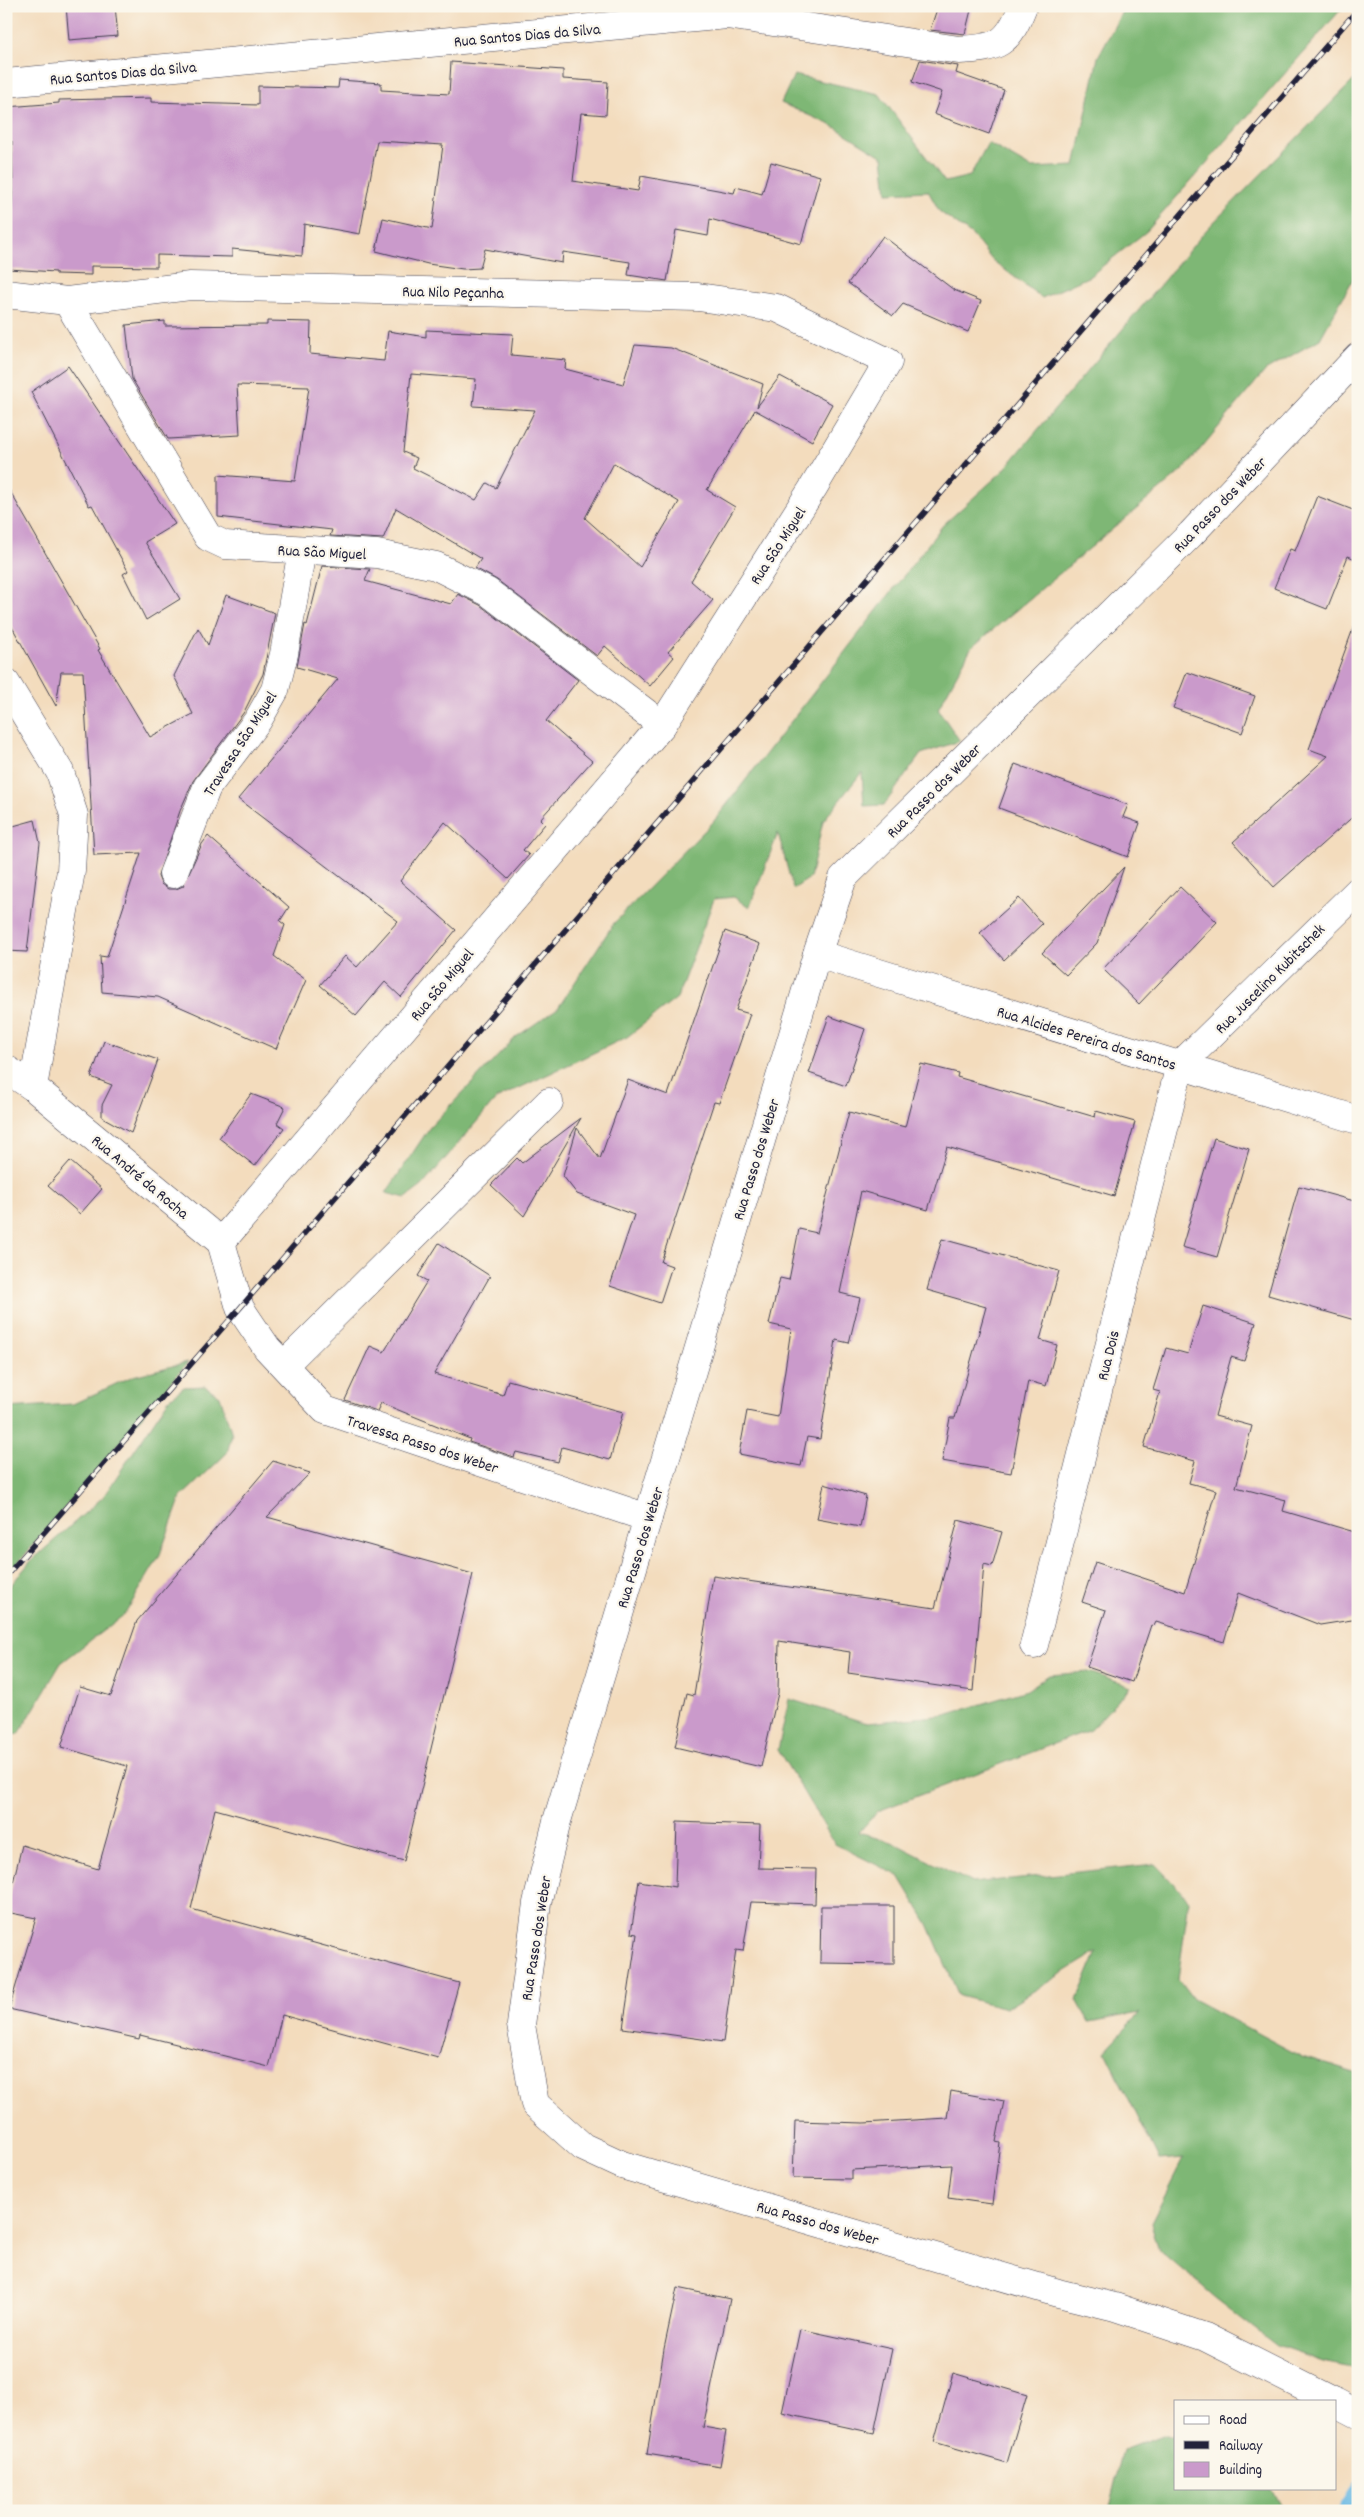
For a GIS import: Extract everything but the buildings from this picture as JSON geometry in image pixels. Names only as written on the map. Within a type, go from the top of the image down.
[{"type":"street","name":"Rua Santos Dias da Silva","points":[[6,83],[727,11],[959,50],[989,49],[1013,31],[1023,6]]},
{"type":"street","name":"Rua Nilo Peçanha","points":[[6,294],[67,301],[190,286],[698,297],[777,308],[888,362]]},
{"type":"street","name":"Rua São Miguel","points":[[67,301],[208,537],[225,545],[377,554],[436,566],[488,592],[662,725]]},
{"type":"street","name":"Rua Passo dos Weber","points":[[1330,2400],[1196,2334],[1115,2307],[1058,2293],[622,2165],[582,2147],[535,2104],[521,2025],[537,1903],[557,1821],[817,954],[843,878],[1191,534],[1358,357]]},
{"type":"street","name":"Rua São Miguel","points":[[221,1242],[662,725],[813,488],[888,362]]},
{"type":"street","name":"Travessa São Miguel","points":[[173,874],[207,786],[258,720],[275,690],[284,654],[302,550]]},
{"type":"street","points":[[6,683],[60,772],[74,815],[71,871],[33,1087]]},
{"type":"street","name":"Rua Juscelino Kubitschek","points":[[1180,1065],[1358,890]]},
{"type":"street","name":"Rua Alcides Pereira dos Santos","points":[[817,954],[1358,1120]]},
{"type":"street","name":"Rua Dois","points":[[1034,1645],[1180,1065]]},
{"type":"street","name":"Rua André da Rocha","points":[[6,1070],[33,1087],[221,1242]]},
{"type":"street","points":[[284,1365],[549,1102]]},
{"type":"street","name":"Travessa Passo dos Weber","points":[[221,1242],[240,1308],[267,1348],[325,1410],[648,1518]]},
{"type":"street","name":"Rua Passo dos Weber","points":[[1336,2403],[1358,2414]]},
{"type":"green space","points":[[1125,6],[1344,6],[1147,231],[1090,276],[1042,298],[992,260],[972,235],[940,212],[928,191],[887,193],[883,157],[833,126],[781,103],[794,75],[879,94],[945,182],[970,176],[988,143],[1031,168],[1075,166],[1098,57]]},
{"type":"green space","points":[[1358,76],[1358,270],[1320,339],[1265,371],[1183,470],[971,648],[938,709],[960,741],[921,754],[884,805],[864,806],[862,772],[823,821],[810,878],[793,889],[778,833],[749,908],[734,897],[714,899],[677,998],[627,1037],[496,1099],[422,1186],[406,1198],[386,1193],[430,1127],[516,1037],[558,1008],[614,923],[714,821],[943,525],[1003,471],[1208,228]]},
{"type":"green space","points":[[188,1362],[6,1577],[6,1408],[73,1404],[133,1376]]},
{"type":"green space","points":[[205,1386],[220,1396],[232,1434],[227,1453],[181,1497],[159,1557],[125,1614],[61,1663],[19,1734],[6,1736],[6,1591],[30,1562],[103,1497],[169,1399],[184,1387]]},
{"type":"green space","points":[[1089,1672],[1131,1687],[1090,1730],[878,1811],[858,1833],[892,1842],[972,1883],[1155,1864],[1189,1900],[1178,1979],[1193,1999],[1302,2057],[1358,2074],[1358,2369],[1323,2362],[1277,2346],[1216,2299],[1159,2250],[1151,2223],[1184,2158],[1159,2160],[1105,2051],[1140,2013],[1089,2022],[1077,2000],[1097,1952],[1006,2008],[959,1996],[928,1924],[899,1876],[835,1844],[778,1750],[789,1699],[867,1723],[946,1715],[1027,1690],[1049,1675]]},
{"type":"green space","points":[[1162,2435],[1174,2439],[1174,2490],[1272,2490],[1283,2511],[1108,2511],[1123,2450]]},
{"type":"waterway","points":[[1343,2511],[1358,2486]]},
{"type":"railway","points":[[6,1576],[240,1308],[1358,9]]}]
